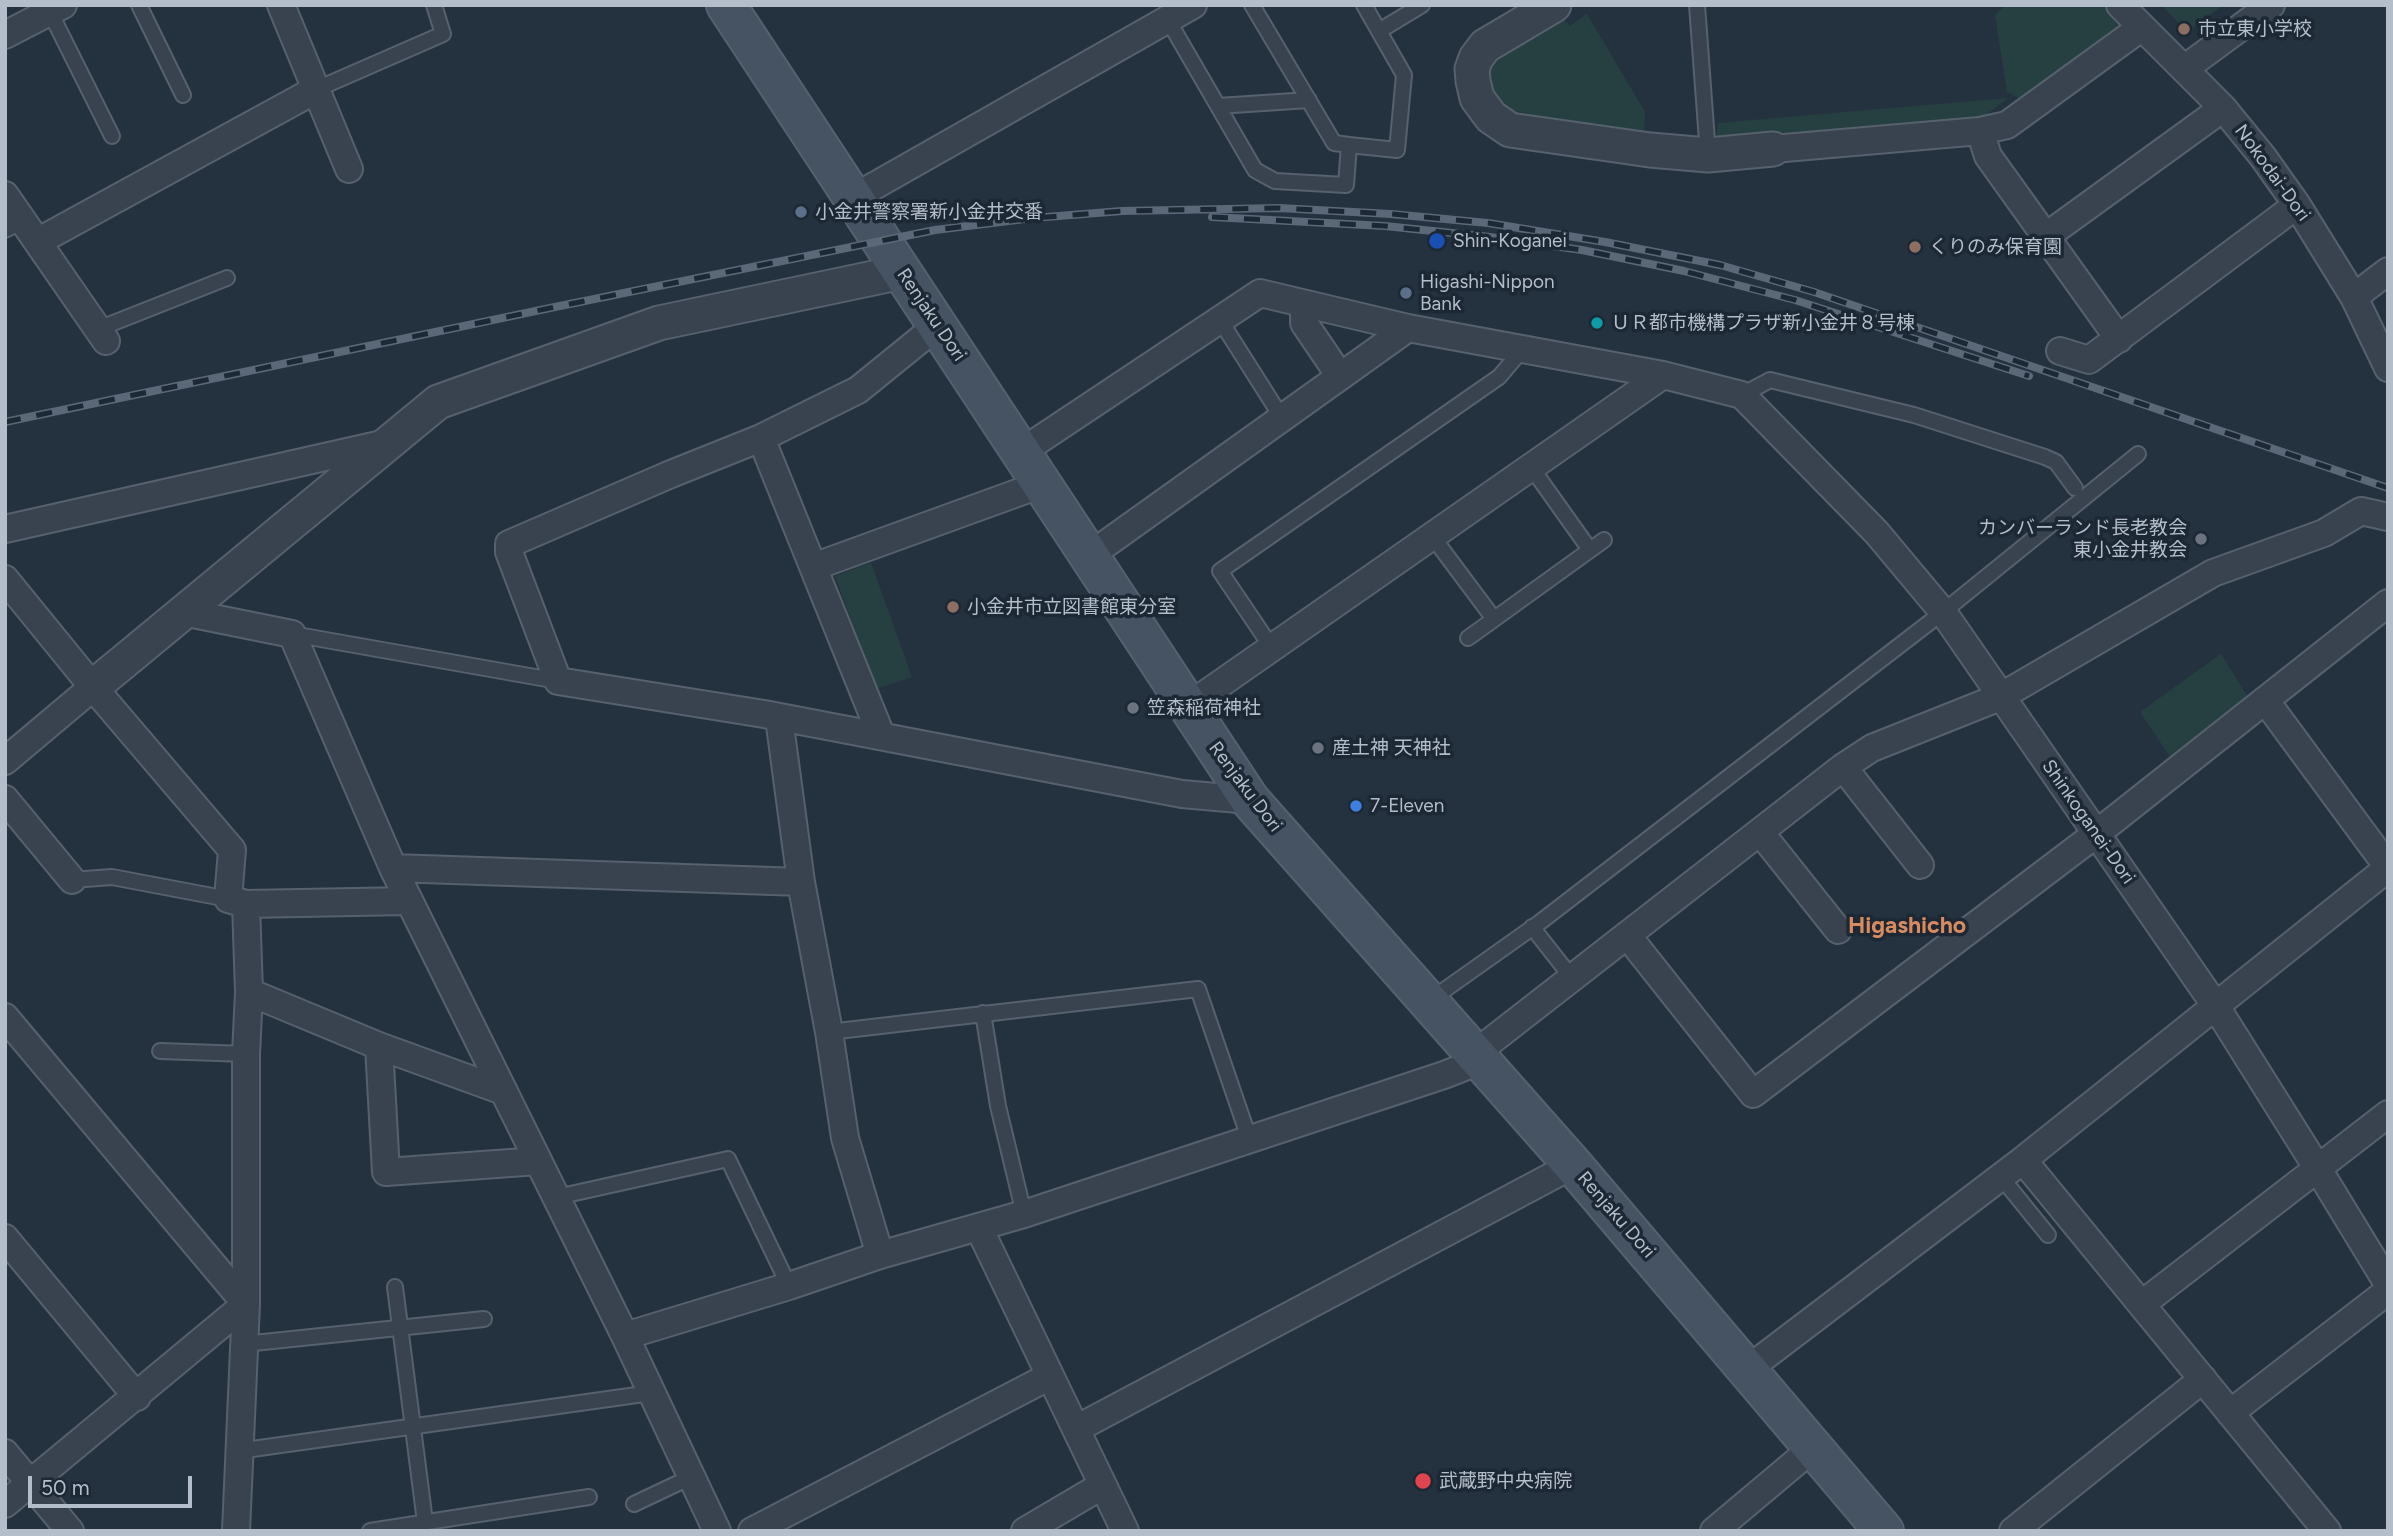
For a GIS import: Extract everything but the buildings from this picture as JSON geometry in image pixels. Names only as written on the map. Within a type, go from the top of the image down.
[{"type":"main road","name":"Renjaku Dori","points":[[738,9],[853,198],[1250,800],[1477,1054],[1748,1368],[1884,1531]]},
{"type":"street","points":[[281,5],[349,169]]},
{"type":"street","points":[[853,198],[1164,13],[1194,5]]},
{"type":"street","points":[[1554,5],[1485,46],[1476,58],[1472,69],[1477,98],[1491,117],[1510,130],[1650,150],[1708,155],[1980,131],[2007,125],[2142,27]]},
{"type":"street","name":"Nokodai-Dori","points":[[2120,5],[2223,108],[2263,157],[2297,205],[2354,297],[2388,368]]},
{"type":"street","points":[[2184,69],[2271,5]]},
{"type":"street","points":[[5,36],[57,9]]},
{"type":"street","points":[[22,231],[317,89]]},
{"type":"street","points":[[2045,237],[2223,108]]},
{"type":"street","points":[[1980,131],[1988,156],[2119,339]]},
{"type":"street","points":[[5,195],[22,231],[102,335]]},
{"type":"street","points":[[2060,351],[2089,360],[2297,205]]},
{"type":"street","points":[[2354,297],[2388,271]]},
{"type":"street","points":[[5,761],[438,402],[659,323],[902,272]]},
{"type":"street","points":[[1021,452],[1260,293],[1408,328],[1663,375],[1742,396]]},
{"type":"street","points":[[1309,305],[1304,315],[1304,323],[1340,376]]},
{"type":"street","points":[[938,324],[858,390],[761,438],[509,544],[509,552],[558,681],[881,735],[1182,794],[1250,800]]},
{"type":"street","points":[[1089,556],[1408,328]]},
{"type":"street","points":[[1187,707],[1663,375]]},
{"type":"street","name":"Shinkoganei-Dori","points":[[1742,396],[1877,533],[1943,612],[2215,1006],[2388,1284]]},
{"type":"street","points":[[761,438],[881,735]]},
{"type":"street","points":[[5,529],[387,443]]},
{"type":"street","points":[[813,567],[1042,484]]},
{"type":"street","points":[[625,1336],[880,1255],[1024,1214],[1466,1066],[1477,1054],[1572,978],[1843,767],[1872,748],[2000,697],[2213,573],[2324,533],[2361,512],[2388,517]]},
{"type":"street","points":[[5,579],[232,850],[249,992],[246,1054],[246,1304],[236,1531]]},
{"type":"street","points":[[1627,935],[1754,1094],[2096,834],[2388,603]]},
{"type":"street","points":[[183,612],[292,634],[393,868],[625,1336],[717,1531]]},
{"type":"street","points":[[1748,1368],[2023,1160],[2388,867],[2265,700]]},
{"type":"street","points":[[779,718],[801,882],[829,1032],[845,1138],[880,1255]]},
{"type":"street","points":[[1843,767],[1920,865]]},
{"type":"street","points":[[5,799],[72,880]]},
{"type":"street","points":[[1760,832],[1838,930]]},
{"type":"street","points":[[393,868],[801,882]]},
{"type":"street","points":[[237,902],[409,901]]},
{"type":"street","points":[[249,992],[379,1046],[503,1091]]},
{"type":"street","points":[[5,1017],[246,1304]]},
{"type":"street","points":[[379,1046],[386,1172],[538,1161]]},
{"type":"street","points":[[2141,1304],[2388,1115]]},
{"type":"street","points":[[2023,1160],[2327,1531]]},
{"type":"street","points":[[1076,1429],[1573,1165]]},
{"type":"street","points":[[979,1228],[1125,1531]]},
{"type":"street","points":[[5,1238],[137,1396]]},
{"type":"street","points":[[2230,1413],[2388,1291]]},
{"type":"street","points":[[5,1504],[246,1304]]},
{"type":"street","points":[[752,1531],[1050,1376]]},
{"type":"street","points":[[2013,1531],[2203,1379]]},
{"type":"street","points":[[1714,1531],[1814,1447]]},
{"type":"street","points":[[5,1453],[70,1531]]},
{"type":"street","points":[[1025,1531],[1103,1485]]},
{"type":"lane","points":[[139,5],[183,95]]},
{"type":"lane","points":[[317,89],[443,34],[434,5]]},
{"type":"lane","points":[[1252,5],[1334,143],[1396,150],[1404,75],[1363,5]]},
{"type":"lane","points":[[1379,31],[1422,5]]},
{"type":"lane","points":[[1697,5],[1708,155]]},
{"type":"lane","points":[[57,9],[112,136]]},
{"type":"lane","points":[[1164,13],[1255,170],[1275,181],[1346,185],[1349,145]]},
{"type":"lane","points":[[1218,106],[1309,100]]},
{"type":"lane","points":[[102,335],[228,278]]},
{"type":"lane","points":[[1220,320],[1282,418]]},
{"type":"lane","points":[[1272,648],[1220,572],[1499,377],[1522,350]]},
{"type":"lane","points":[[1742,396],[1770,380],[1914,415],[2045,457],[2056,463],[2075,488]]},
{"type":"lane","points":[[1429,1001],[1532,927],[1943,612],[2138,454]]},
{"type":"lane","points":[[1531,467],[1590,550]]},
{"type":"lane","points":[[1432,536],[1494,620]]},
{"type":"lane","points":[[1468,638],[1604,540]]},
{"type":"lane","points":[[292,634],[558,681]]},
{"type":"lane","points":[[72,880],[112,877],[237,902]]},
{"type":"lane","points":[[1532,927],[1572,978]]},
{"type":"lane","points":[[829,1032],[1198,989],[1249,1138]]},
{"type":"lane","points":[[984,1013],[998,1106],[1024,1214]]},
{"type":"lane","points":[[159,1051],[246,1054]]},
{"type":"lane","points":[[557,1197],[728,1158],[789,1286]]},
{"type":"lane","points":[[2001,1177],[2048,1235]]},
{"type":"lane","points":[[395,1287],[425,1522]]},
{"type":"lane","points":[[244,1344],[484,1319]]},
{"type":"lane","points":[[238,1451],[651,1393]]},
{"type":"lane","points":[[634,1504],[691,1477]]},
{"type":"lane","points":[[370,1531],[589,1497]]},
{"type":"green space","points":[[2005,5],[2106,5],[2123,23],[2020,99],[2007,92],[1995,15]]},
{"type":"green space","points":[[2162,5],[2223,5],[2187,32]]},
{"type":"green space","points":[[1587,14],[1645,112],[1644,136],[1509,110],[1500,105],[1493,95],[1489,82],[1489,67],[1496,55],[1560,15],[1570,26]]},
{"type":"green space","points":[[2008,98],[1973,125],[1772,143],[1716,138],[1718,123]]},
{"type":"green space","points":[[871,563],[912,677],[876,689],[835,576]]},
{"type":"green space","points":[[2221,654],[2250,700],[2173,761],[2140,712]]},
{"type":"railway","points":[[5,422],[935,230],[1122,211],[1279,208],[1488,223],[1605,242],[1720,265],[1814,292],[2388,488]]},
{"type":"railway","points":[[1212,217],[1385,226],[1582,250],[1684,271],[1795,300],[2029,376]]},
{"type":"place","name":"市立東小学校","points":[[2184,29]]},
{"type":"place","name":"小金井警察署新小金井交番","points":[[801,212]]},
{"type":"place","name":"Shin-Koganei","points":[[1437,241]]},
{"type":"place","name":"くりのみ保育園","points":[[1915,247]]},
{"type":"place","name":"Higashi-Nippon Bank","points":[[1406,293]]},
{"type":"place","name":"ＵＲ都市機構プラザ新小金井８号棟","points":[[1597,323]]},
{"type":"place","name":"カンバーランド長老教会 東小金井教会","points":[[2201,539]]},
{"type":"place","name":"小金井市立図書館東分室","points":[[953,607]]},
{"type":"place","name":"笠森稲荷神社","points":[[1133,708]]},
{"type":"place","name":"産土神 天神社","points":[[1318,748]]},
{"type":"place","name":"7-Eleven","points":[[1356,806]]},
{"type":"place","name":"武蔵野中央病院","points":[[1423,1481]]},
{"type":"district","name":"Higashicho","points":[[1907,926]]}]
